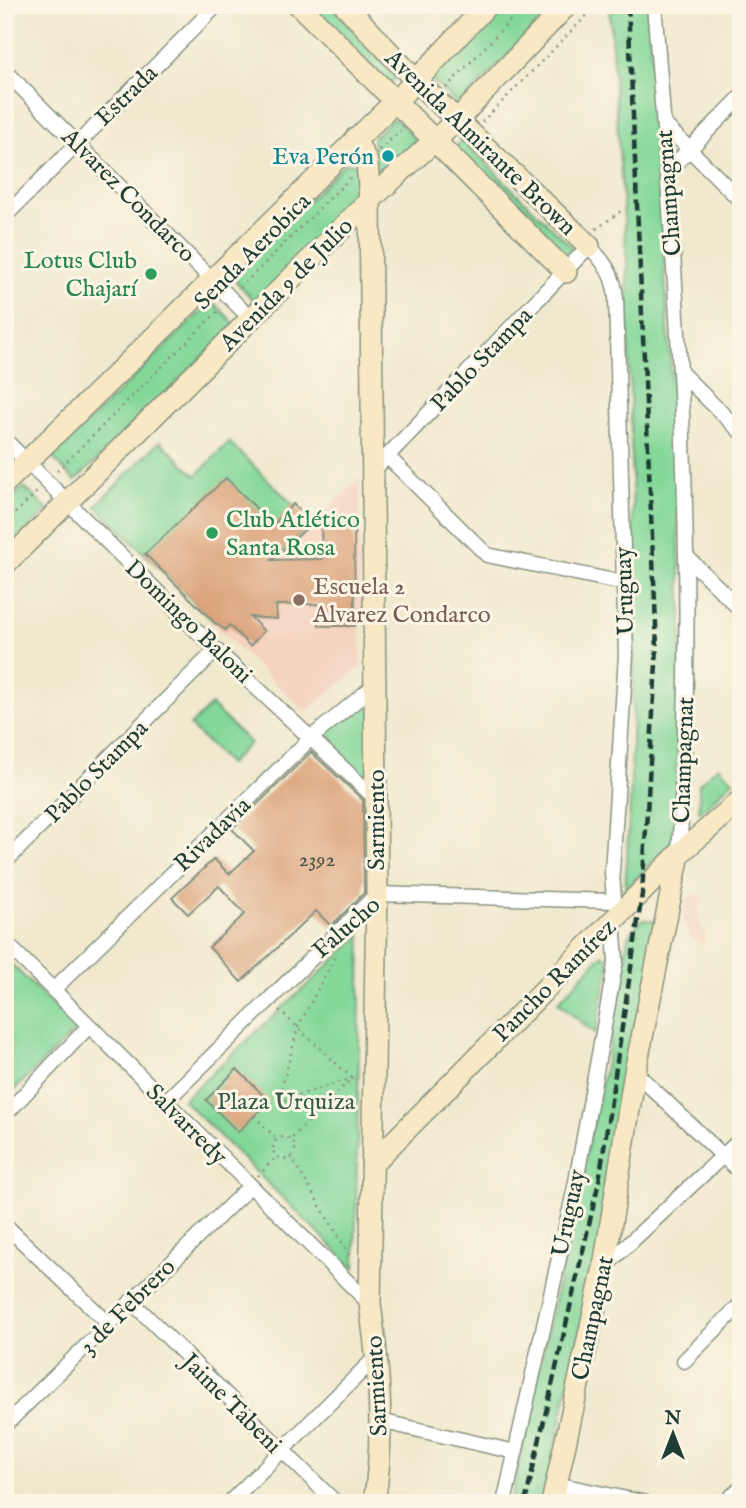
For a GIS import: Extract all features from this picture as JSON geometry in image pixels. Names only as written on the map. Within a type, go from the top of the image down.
[{"type":"street","name":"Estrada","points":[[5,216],[217,5]]},
{"type":"street","name":"Avenida Almirante Brown","points":[[299,5],[392,102],[566,272]]},
{"type":"street","name":"Avenida Almirante Brown","points":[[345,5],[416,81],[465,125],[586,244],[615,280]]},
{"type":"street","points":[[5,483],[211,278],[416,81],[487,5]]},
{"type":"street","name":"Champagnat","points":[[554,1494],[604,1267],[635,1072],[679,854],[688,558],[681,373],[654,5]]},
{"type":"street","name":"Avenida 9 de Julio","points":[[5,564],[370,200],[434,142],[465,125],[554,9]]},
{"type":"street","name":"Alvarez Condarco","points":[[5,71],[251,319]]},
{"type":"street","points":[[666,173],[688,147],[741,97]]},
{"type":"street","points":[[664,124],[741,201]]},
{"type":"street","name":"Sarmiento","points":[[355,139],[366,162],[370,200],[380,463],[376,684],[377,894],[370,1304],[377,1356],[380,1421],[374,1503]]},
{"type":"street","name":"Pablo Stampa","points":[[380,463],[566,272],[586,244]]},
{"type":"street","name":"Uruguay","points":[[504,1503],[575,1187],[616,960],[617,911],[612,872],[626,655],[615,280]]},
{"type":"street","points":[[681,373],[741,432]]},
{"type":"street","name":"Domingo Baloni","points":[[5,440],[216,650],[376,799]]},
{"type":"street","points":[[380,463],[487,555],[624,583]]},
{"type":"street","points":[[688,558],[741,610]]},
{"type":"street","name":"Pablo Stampa","points":[[5,862],[216,650]]},
{"type":"street","name":"Rivadavia","points":[[53,990],[311,738],[376,684]]},
{"type":"street","name":"Pancho Ramírez","points":[[372,1164],[617,911],[679,854],[738,808]]},
{"type":"street","name":"Falucho","points":[[164,1102],[377,894],[617,911]]},
{"type":"street","name":"Salvarredy","points":[[5,942],[248,1186],[370,1304]]},
{"type":"street","points":[[5,1115],[89,1027]]},
{"type":"street","points":[[635,1072],[741,1173]]},
{"type":"street","points":[[604,1267],[741,1139]]},
{"type":"street","name":"3 de Febrero","points":[[5,1425],[248,1186]]},
{"type":"street","points":[[5,1225],[109,1324]]},
{"type":"street","name":"Jaime Tabeni","points":[[131,1301],[337,1503]]},
{"type":"street","points":[[684,1361],[741,1304]]},
{"type":"street","points":[[229,1503],[377,1356]]},
{"type":"street","points":[[380,1421],[515,1452]]},
{"type":"street","points":[[725,1503],[741,1487]]},
{"type":"street","points":[[554,1494],[646,1503]]},
{"type":"path","points":[[435,99],[525,5]]},
{"type":"path","points":[[465,125],[597,5]]},
{"type":"path","name":"Senda Aerobica","points":[[5,523],[366,162],[412,121]]},
{"type":"path","points":[[586,244],[624,209]]},
{"type":"path","points":[[342,945],[298,1027],[278,1102],[374,1071]]},
{"type":"path","points":[[268,1000],[352,1078]]},
{"type":"path","points":[[292,1139],[352,1078]]},
{"type":"path","points":[[254,1116],[277,1139]]},
{"type":"path","points":[[276,1157],[273,1144],[277,1139],[292,1139]]},
{"type":"path","points":[[276,1157],[283,1160],[291,1157],[295,1152],[292,1139]]},
{"type":"path","points":[[248,1186],[276,1157]]},
{"type":"path","points":[[291,1157],[356,1264]]},
{"type":"shaded area","name":"Escuela 2 Alvarez Condarco","points":[[360,477],[361,667],[305,712],[214,625]]},
{"type":"shaded area","points":[[697,892],[704,902],[700,906],[698,918],[706,935],[704,944],[692,940],[683,922],[685,901]]},
{"type":"green space","points":[[307,5],[331,5],[396,78],[388,85]]},
{"type":"green space","points":[[496,5],[530,5],[543,18],[459,106],[430,78]]},
{"type":"green space","points":[[609,5],[648,5],[674,421],[682,620],[674,839],[625,890],[631,786],[635,608],[627,262]]},
{"type":"green space","points":[[392,119],[398,121],[415,138],[413,147],[388,172],[373,167],[373,138]]},
{"type":"green space","points":[[462,140],[573,248],[562,261],[452,150]]},
{"type":"green space","points":[[345,163],[354,164],[361,172],[360,200],[256,303],[232,277]]},
{"type":"green space","points":[[212,301],[236,325],[75,481],[52,457]]},
{"type":"green space","name":"Club Atlético Santa Rosa","points":[[160,441],[196,476],[229,442],[312,523],[214,622],[96,506]]},
{"type":"green space","points":[[24,487],[48,510],[5,552],[5,505]]},
{"type":"green space","points":[[373,689],[374,792],[316,738]]},
{"type":"green space","points":[[211,705],[250,743],[229,764],[190,726]]},
{"type":"green space","points":[[718,766],[733,780],[703,811],[699,811],[699,784]]},
{"type":"green space","points":[[641,920],[652,920],[661,929],[613,1181],[543,1503],[510,1503],[608,1053],[628,937]]},
{"type":"green space","name":"Plaza Urquiza","points":[[361,935],[355,1269],[183,1100]]},
{"type":"green space","points":[[603,954],[610,962],[595,1034],[558,1002]]},
{"type":"green space","points":[[5,958],[77,1029],[5,1099]]},
{"type":"building","points":[[226,478],[273,525],[293,504],[312,523],[272,560],[322,559],[321,523],[354,522],[355,626],[319,626],[318,604],[276,605],[277,619],[250,617],[264,631],[250,646],[229,625],[225,630],[214,622],[145,554]]},
{"type":"building","points":[[311,752],[363,800],[364,893],[331,926],[316,911],[241,982],[209,947],[245,914],[219,886],[188,914],[172,898],[214,859],[229,874],[254,851],[232,829]]},
{"type":"building","points":[[237,1069],[269,1101],[238,1132],[206,1100]]},
{"type":"railway","points":[[525,1503],[599,1181],[642,894],[657,647],[628,5]]},
{"type":"place","name":"Eva Perón","points":[[388,156]]},
{"type":"place","name":"Lotus Club Chajarí","points":[[151,274]]},
{"type":"place","name":"Club Atlético Santa Rosa","points":[[212,533]]},
{"type":"place","name":"Escuela 2 Alvarez Condarco","points":[[299,600]]}]
